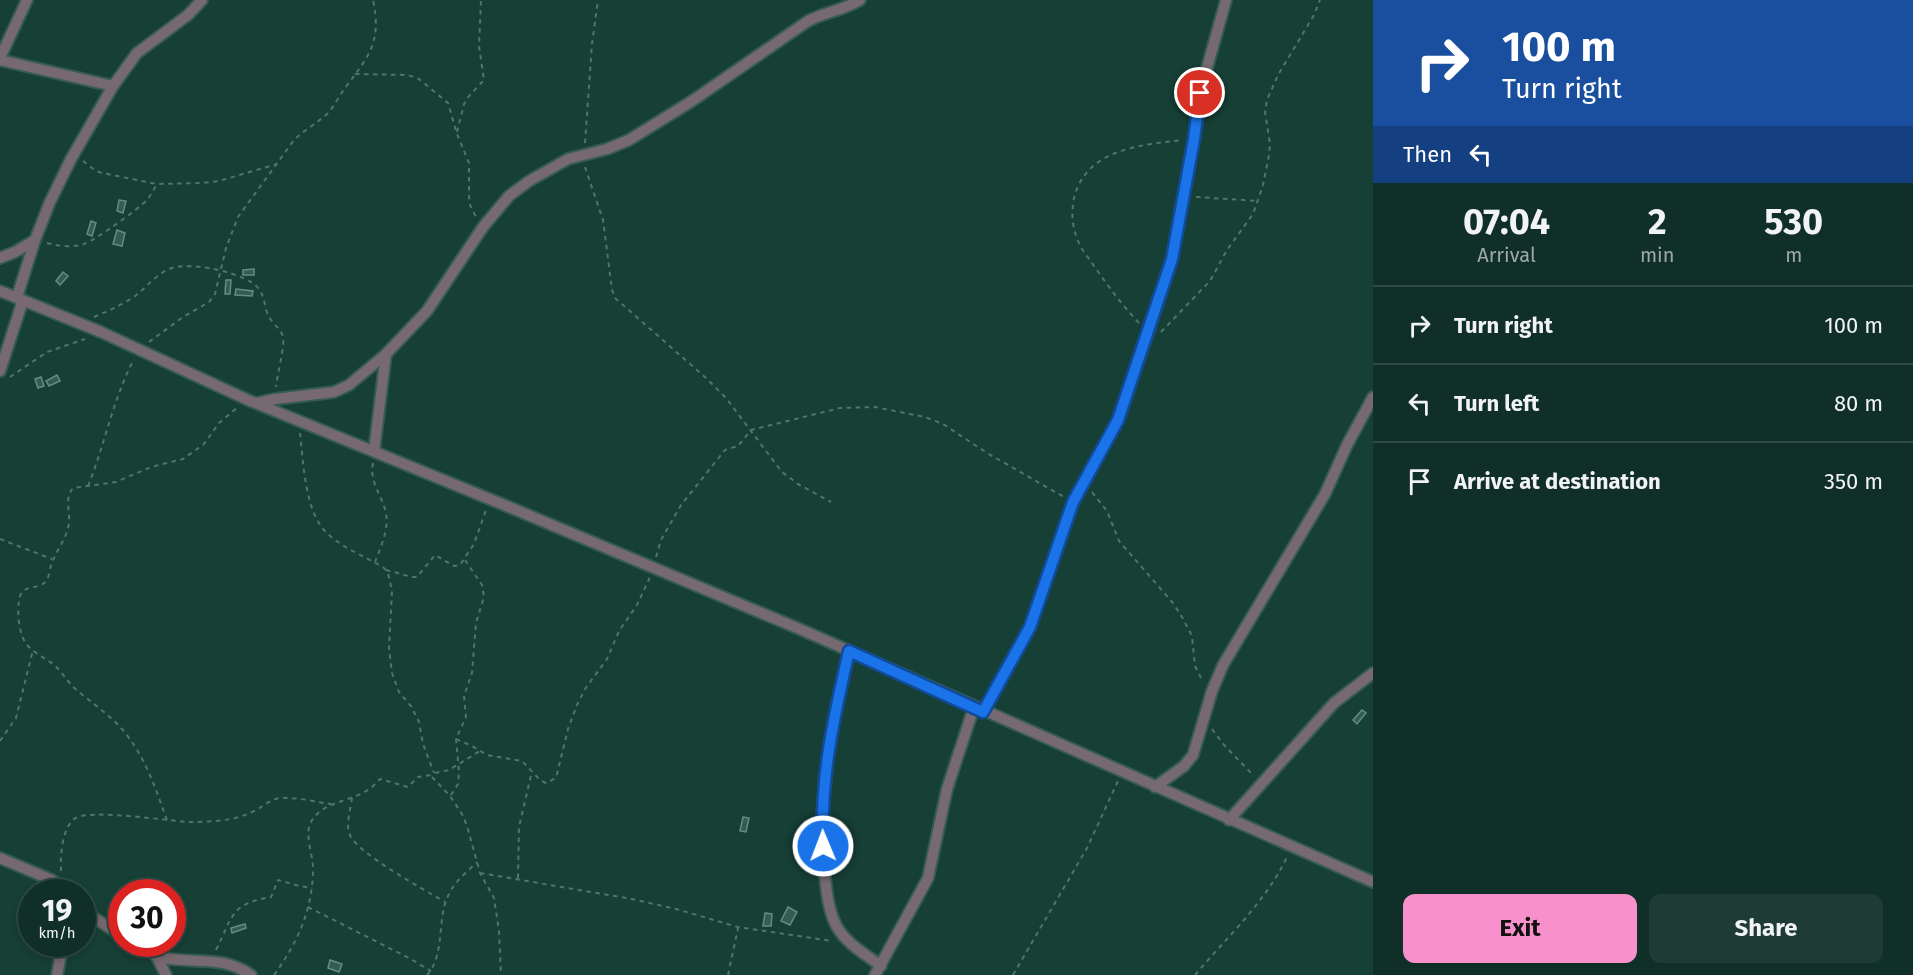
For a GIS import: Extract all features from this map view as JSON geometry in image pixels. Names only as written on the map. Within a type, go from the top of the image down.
[{"type":"street","points":[[27,0],[0,59],[113,86]]},
{"type":"street","points":[[4,375],[35,240],[71,159],[113,86],[137,53],[188,15],[202,0]]},
{"type":"street","points":[[252,402],[334,392],[349,385],[386,354],[427,312],[483,227],[509,196],[529,181],[568,159],[607,149],[629,140],[692,101],[808,21],[820,15],[842,10],[860,0]]},
{"type":"street","points":[[849,651],[829,745],[823,787],[822,825],[827,900],[836,926],[850,944],[878,970],[928,878],[947,789],[978,709],[1030,627],[1073,502],[1118,420],[1152,335],[1172,259],[1200,93],[1226,0]]},
{"type":"street","points":[[0,258],[35,240]]},
{"type":"street","points":[[0,291],[81,323],[252,402],[849,651],[1373,882]]},
{"type":"street","points":[[376,452],[386,354]]},
{"type":"street","points":[[1155,787],[1184,766],[1193,755],[1212,691],[1228,657],[1325,494],[1347,445],[1373,397]]},
{"type":"street","points":[[1229,820],[1334,702],[1373,673]]},
{"type":"street","points":[[0,858],[45,879]]},
{"type":"street","points":[[57,975],[60,957]]},
{"type":"street","points":[[157,957],[166,975]]},
{"type":"street","points":[[165,957],[239,966],[251,975]]},
{"type":"path","points":[[87,486],[100,455],[126,373],[139,350],[183,317],[209,302],[215,294],[226,248],[238,217],[303,131],[329,112],[369,54],[376,39],[377,22],[374,0]]},
{"type":"path","points":[[457,134],[464,104],[484,81],[479,46],[481,0]]},
{"type":"path","points":[[598,0],[592,44],[584,154],[585,171],[603,220],[612,290],[615,297],[726,398],[782,472],[798,484],[831,502]]},
{"type":"path","points":[[1194,139],[1150,144],[1102,159],[1084,174],[1077,188],[1073,206],[1072,226],[1079,244],[1114,295],[1152,335],[1210,281],[1259,201],[1270,144],[1265,112],[1268,100],[1278,75],[1314,15],[1320,0]]},
{"type":"path","points":[[355,75],[408,75],[419,79],[448,103],[469,163],[470,205],[483,227]]},
{"type":"path","points":[[71,159],[87,163],[102,173],[157,183],[195,184],[219,181],[277,165]]},
{"type":"path","points":[[35,240],[56,245],[83,244],[96,238],[148,199],[157,183]]},
{"type":"path","points":[[1193,197],[1259,201]]},
{"type":"path","points":[[81,323],[115,308],[172,268],[197,267],[222,271],[250,281],[263,297],[268,317],[283,335],[284,342],[279,362],[275,399]]},
{"type":"path","points":[[4,375],[47,352],[101,332]]},
{"type":"path","points":[[167,820],[149,772],[137,749],[124,732],[96,704],[76,690],[56,666],[27,645],[18,612],[19,596],[25,589],[46,582],[52,559],[68,530],[70,521],[68,497],[73,488],[116,482],[151,467],[183,459],[204,444],[229,413],[252,402]]},
{"type":"path","points":[[456,739],[492,756],[514,758],[527,765],[540,780],[546,783],[554,779],[568,729],[585,689],[607,659],[619,631],[641,599],[661,540],[681,505],[725,450],[738,446],[751,430],[848,407],[875,407],[925,417],[943,424],[987,453],[1073,502]]},
{"type":"path","points":[[299,421],[308,489],[314,512],[323,530],[386,570],[414,578],[435,555],[458,566],[465,560],[474,544],[489,499]]},
{"type":"path","points":[[375,562],[387,524],[384,507],[373,481],[372,471],[376,452]]},
{"type":"path","points":[[1085,482],[1107,511],[1119,540],[1173,603],[1182,617],[1192,636],[1197,675],[1212,691]]},
{"type":"path","points":[[0,539],[52,559]]},
{"type":"path","points":[[450,796],[458,784],[459,765],[456,739],[466,717],[464,696],[472,673],[476,623],[484,597],[482,585],[465,560]]},
{"type":"path","points":[[386,570],[392,591],[389,648],[392,673],[399,692],[411,706],[419,722],[423,744],[433,774],[450,796],[467,826],[480,873],[496,904],[501,975]]},
{"type":"path","points":[[0,741],[16,718],[33,651]]},
{"type":"path","points":[[1204,720],[1260,784]]},
{"type":"path","points":[[274,975],[294,945],[303,926],[312,888],[313,867],[309,827],[316,816],[331,804],[352,798],[370,789],[380,779],[408,786],[418,777],[444,772],[480,751]]},
{"type":"path","points":[[518,879],[519,827],[532,771]]},
{"type":"path","points":[[1013,975],[1087,848],[1122,773]]},
{"type":"path","points":[[65,879],[62,848],[76,818],[133,816],[189,822],[244,816],[270,801],[281,798],[331,804]]},
{"type":"path","points":[[352,798],[348,831],[354,842],[396,874],[445,902]]},
{"type":"path","points":[[1194,975],[1241,924],[1277,875],[1292,848]]},
{"type":"path","points":[[427,975],[437,955],[445,902],[455,883],[477,862]]},
{"type":"path","points":[[480,873],[665,906],[738,927],[850,944]]},
{"type":"path","points":[[210,961],[240,905],[271,897],[278,880],[312,888]]},
{"type":"path","points":[[308,907],[430,971]]},
{"type":"path","points":[[728,975],[738,927]]},
{"type":"building","points":[[119,200],[126,201],[123,213],[117,211]]},
{"type":"building","points":[[91,221],[96,223],[92,236],[87,234]]},
{"type":"building","points":[[117,230],[125,233],[122,246],[113,244]]},
{"type":"building","points":[[254,269],[254,275],[243,275],[243,270]]},
{"type":"building","points":[[63,272],[68,276],[60,285],[56,281]]},
{"type":"building","points":[[226,280],[231,280],[230,294],[225,294]]},
{"type":"building","points":[[236,289],[253,291],[252,296],[235,295]]},
{"type":"building","points":[[57,375],[60,381],[49,386],[46,381]]},
{"type":"building","points":[[41,377],[44,386],[38,388],[35,379]]},
{"type":"building","points":[[1362,710],[1366,713],[1357,724],[1353,720]]},
{"type":"building","points":[[743,817],[749,818],[746,832],[740,831]]},
{"type":"building","points":[[788,907],[797,912],[790,925],[781,921]]},
{"type":"building","points":[[765,913],[772,914],[771,926],[763,926]]},
{"type":"building","points":[[245,924],[246,928],[232,933],[231,928]]},
{"type":"building","points":[[330,960],[342,964],[339,972],[328,968]]},
{"type":"route","points":[[823,846],[823,787],[829,745],[849,651],[983,712],[1030,627],[1073,502],[1118,420],[1172,259],[1200,93]]}]
